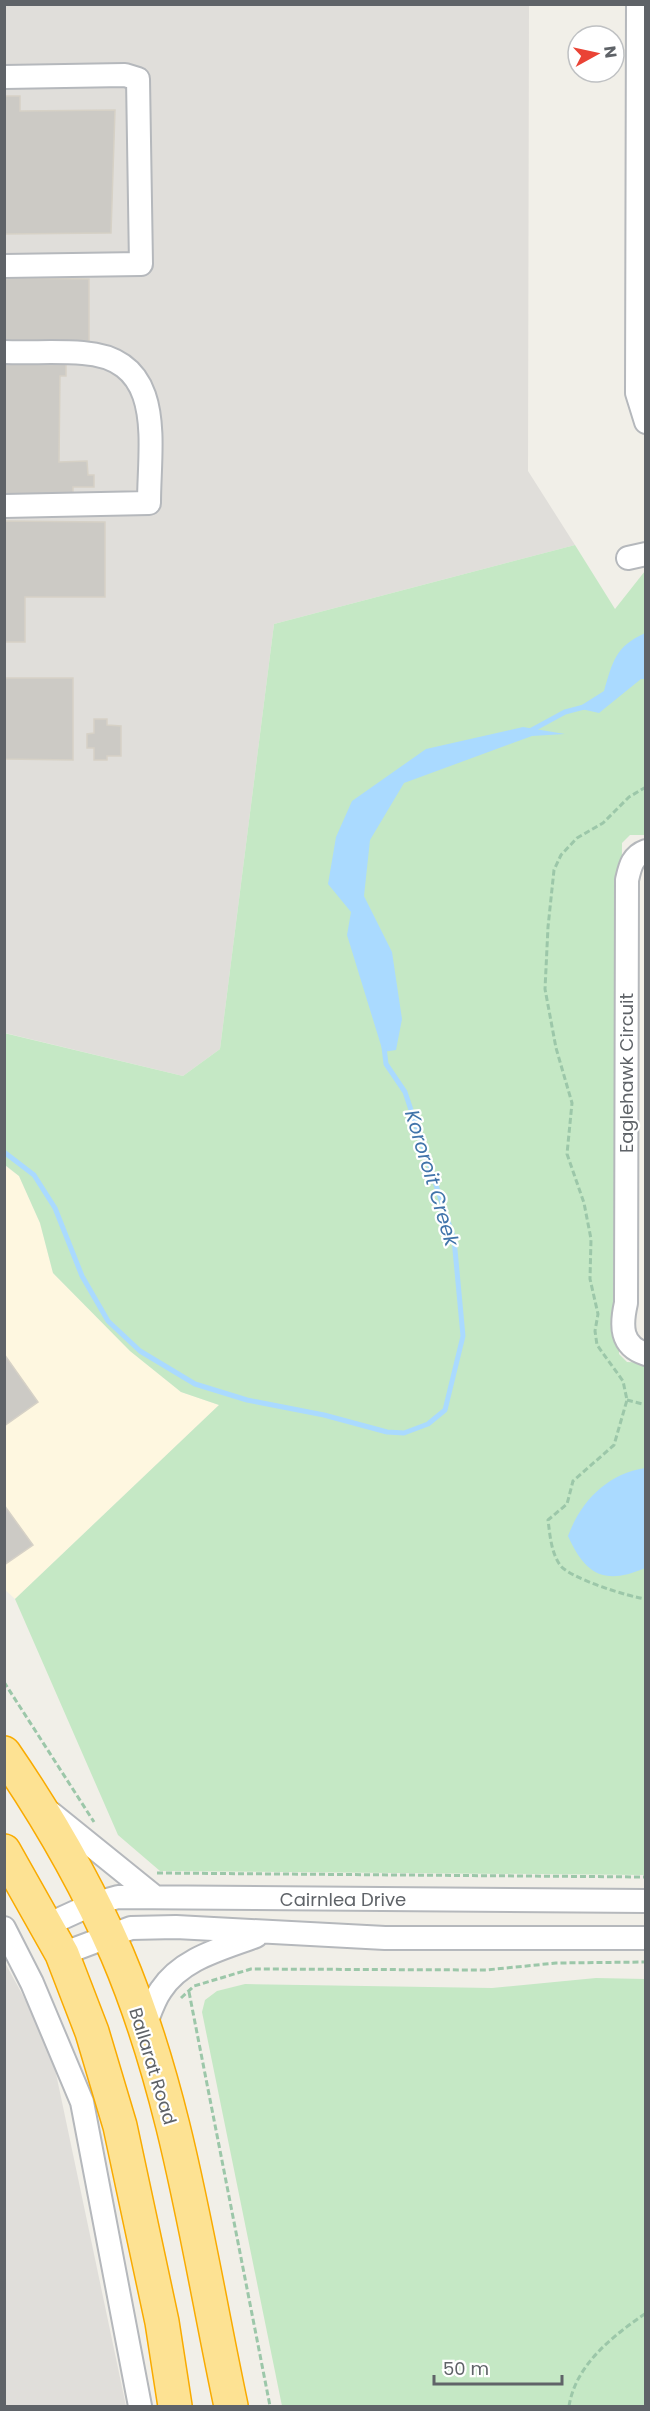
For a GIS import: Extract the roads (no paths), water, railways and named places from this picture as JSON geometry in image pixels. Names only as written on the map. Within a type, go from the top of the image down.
[{"type":"highway","name":"Ballarat Road","points":[[4,1753],[38,1802],[82,1878],[116,1953],[144,2028],[170,2118],[231,2406]]},
{"type":"highway","points":[[4,1851],[62,1954],[92,2032],[121,2131],[162,2322],[175,2406]]},
{"type":"street","points":[[638,4],[643,102],[641,296],[637,393],[645,422]]},
{"type":"street","points":[[4,77],[125,75],[138,79],[141,264],[4,266]]},
{"type":"street","points":[[4,352],[84,353],[104,357],[126,366],[139,381],[149,415],[149,503],[4,506]]},
{"type":"street","name":"Eaglehawk Circuit","points":[[645,851],[637,854],[627,880],[626,1303],[631,1323],[645,1342]]},
{"type":"street","name":"Eaglehawk Circuit","points":[[626,1303],[622,1318],[626,1340],[632,1347],[645,1354]]},
{"type":"street","points":[[38,1802],[137,1885],[155,1897]]},
{"type":"street","name":"Cairnlea Drive","points":[[47,1925],[93,1904],[118,1897],[645,1901]]},
{"type":"street","name":"Cairnlea Drive","points":[[62,1954],[107,1936],[138,1928],[176,1927],[263,1934],[385,1938],[645,1938]]},
{"type":"street","points":[[4,1928],[32,1983],[82,2102],[140,2406]]},
{"type":"street","points":[[144,2028],[159,1992],[186,1965],[200,1957],[263,1934]]},
{"type":"street","points":[[82,2102],[121,2131]]},
{"type":"water","points":[[645,633],[645,679],[641,679],[599,713],[577,708],[604,691],[613,663],[621,650]]},
{"type":"water","points":[[523,727],[565,734],[532,736],[404,783],[370,840],[364,896],[392,952],[402,1019],[396,1050],[383,1052],[347,935],[351,912],[328,884],[336,837],[352,801],[426,749]]},
{"type":"water","points":[[645,1468],[645,1568],[618,1576],[598,1573],[581,1560],[568,1536],[573,1523],[588,1501],[607,1483],[631,1471]]},
{"type":"waterway","name":"Kororoit Creek","points":[[530,731],[565,712],[584,707]]},
{"type":"waterway","name":"Kororoit Creek","points":[[4,1152],[34,1175],[55,1208],[82,1276],[108,1321],[140,1351],[195,1384],[247,1400],[324,1415],[387,1432],[404,1433],[428,1424],[445,1410],[463,1336],[454,1239],[405,1092],[386,1064],[384,1047]]}]
